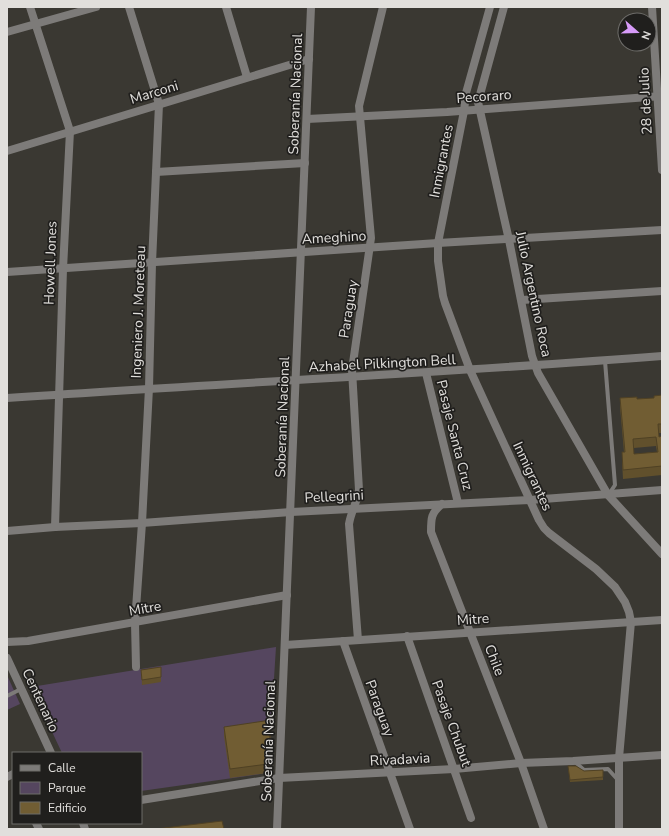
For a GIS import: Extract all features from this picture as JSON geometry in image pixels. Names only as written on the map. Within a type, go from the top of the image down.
[{"type":"street","name":"Howell Jones","points":[[30,7],[70,132],[58,395],[55,527]]},
{"type":"street","points":[[7,32],[96,7]]},
{"type":"street","name":"Ingeniero J. Moreteau","points":[[129,7],[159,104],[152,263],[149,388],[142,523],[134,623],[136,667]]},
{"type":"street","points":[[226,7],[247,77]]},
{"type":"street","name":"Soberanía Nacional","points":[[277,829],[311,7]]},
{"type":"street","name":"Paraguay","points":[[358,640],[349,524],[357,501],[358,490],[352,378],[371,248],[359,106],[360,96],[383,7]]},
{"type":"street","points":[[464,111],[466,93],[490,7]]},
{"type":"street","name":"Julio Argentino Roca","points":[[504,7],[478,95],[478,110],[510,240],[532,356],[538,373],[608,495],[662,554]]},
{"type":"street","name":"28 de Julio","points":[[652,7],[660,96],[662,170]]},
{"type":"street","name":"Marconi","points":[[7,151],[309,59]]},
{"type":"street","name":"Pecoraro","points":[[307,119],[464,111],[660,96]]},
{"type":"street","name":"Inmigrantes","points":[[464,111],[438,243],[438,261],[443,296],[470,370],[544,528],[596,569],[615,587],[625,602],[629,612],[631,622],[619,758],[619,829]]},
{"type":"street","points":[[156,172],[305,163]]},
{"type":"street","name":"Ameghino","points":[[7,272],[438,243],[662,230]]},
{"type":"street","points":[[522,300],[662,291]]},
{"type":"street","name":"Azhabel Pilkington Bell","points":[[7,398],[149,388],[352,378],[662,356]]},
{"type":"street","name":"Pasaje Santa Cruz","points":[[426,373],[458,503]]},
{"type":"street","name":"Pellegrini","points":[[7,531],[354,508],[530,500],[662,490]]},
{"type":"street","name":"Chile","points":[[442,504],[434,510],[432,514],[431,532],[521,763],[544,829]]},
{"type":"street","name":"Mitre","points":[[7,642],[28,641],[287,595]]},
{"type":"street","name":"Mitre","points":[[285,645],[662,620]]},
{"type":"street","name":"Pasaje Chubut","points":[[407,636],[471,818]]},
{"type":"street","name":"Paraguay","points":[[343,641],[410,829]]},
{"type":"street","name":"Centenario","points":[[7,658],[51,752]]},
{"type":"street","name":"Rivadavia","points":[[142,800],[279,778],[454,769],[521,763],[662,755]]},
{"type":"lane","points":[[605,361],[615,485],[608,495]]},
{"type":"lane","points":[[7,696],[22,689]]},
{"type":"lane","points":[[573,761],[584,770],[608,769],[618,781]]},
{"type":"green space","points":[[276,647],[268,773],[142,791],[142,752],[62,752],[31,687]]},
{"type":"green space","points":[[7,675],[20,704],[7,710]]},
{"type":"building","points":[[662,395],[662,424],[658,424],[659,437],[662,436],[662,466],[623,470],[622,452],[625,452],[620,398],[654,398],[654,396]],"holes":[[[656,437],[658,452],[634,454],[633,439]]]},
{"type":"building","points":[[161,667],[161,677],[142,680],[141,670]]},
{"type":"building","points":[[271,720],[268,764],[230,769],[224,727]]},
{"type":"building","points":[[568,766],[576,766],[584,771],[603,770],[603,777],[570,780]]},
{"type":"building","points":[[222,821],[224,829],[156,829]]}]
